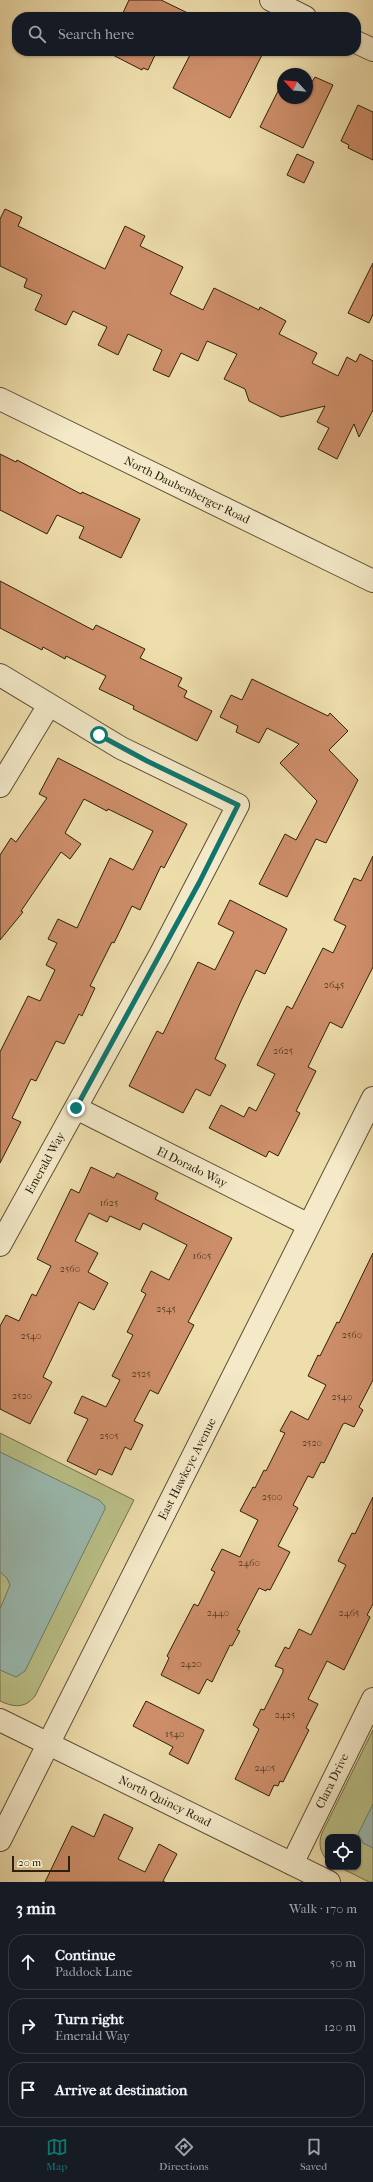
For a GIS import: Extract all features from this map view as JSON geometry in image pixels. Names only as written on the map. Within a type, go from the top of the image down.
[{"type":"street","points":[[361,44],[373,50]]},
{"type":"street","name":"North Daubenberger Road","points":[[0,399],[373,581]]},
{"type":"street","points":[[0,675],[49,705],[0,786]]},
{"type":"street","name":"Emerald Way","points":[[0,1245],[195,890],[238,805],[121,748],[49,705]]},
{"type":"street","name":"East Hawkeye Avenue","points":[[0,1840],[309,1225],[371,1105]]},
{"type":"street","name":"El Dorado Way","points":[[76,1108],[309,1225]]},
{"type":"street","name":"Clara Drive","points":[[292,1864],[373,1699]]},
{"type":"street","name":"North Quincy Road","points":[[0,1720],[329,1882]]},
{"type":"green space","points":[[0,1433],[134,1500],[35,1696],[27,1703],[19,1706],[10,1705],[0,1701]]},
{"type":"green space","points":[[373,1730],[373,1882],[369,1882],[345,1870],[361,1870],[361,1834],[325,1834],[325,1858],[320,1848],[322,1833]]},
{"type":"water","points":[[0,1452],[99,1500],[105,1506],[105,1509],[25,1671],[16,1677],[0,1670],[0,1609],[10,1585],[7,1578],[0,1572]]},
{"type":"water","points":[[373,1804],[373,1848],[363,1843],[361,1834],[358,1834]]},
{"type":"building","points":[[129,0],[161,0],[186,12],[123,12]]},
{"type":"building","points":[[115,56],[155,56],[148,70],[143,68],[142,70]]},
{"type":"building","points":[[189,56],[261,56],[230,118],[173,88]]},
{"type":"building","points":[[315,77],[333,85],[303,148],[260,127],[277,93],[277,104],[313,104],[313,80]]},
{"type":"building","points":[[358,105],[373,112],[373,160],[348,148],[349,145],[341,141]]},
{"type":"building","points":[[297,154],[314,162],[304,183],[287,175]]},
{"type":"building","points":[[5,209],[22,217],[18,226],[105,269],[125,226],[145,236],[140,246],[183,267],[170,294],[203,310],[214,288],[259,310],[260,307],[286,321],[279,334],[317,353],[312,363],[338,376],[347,357],[356,362],[360,354],[373,361],[373,410],[359,437],[354,424],[337,459],[318,449],[329,428],[317,422],[325,406],[281,417],[249,401],[245,389],[224,379],[237,354],[207,341],[198,361],[181,353],[169,377],[153,370],[162,350],[128,334],[118,355],[98,345],[107,327],[73,311],[66,325],[35,310],[42,295],[24,287],[27,279],[0,266],[0,219]]},
{"type":"building","points":[[373,263],[373,314],[369,323],[348,313]]},
{"type":"building","points":[[0,454],[16,462],[17,460],[81,494],[82,492],[140,519],[121,558],[79,538],[84,527],[57,515],[47,534],[0,510]]},
{"type":"building","points":[[0,581],[93,630],[96,625],[145,649],[140,658],[182,678],[178,686],[187,691],[184,697],[212,711],[197,741],[133,709],[134,706],[99,689],[106,676],[66,656],[65,659],[43,647],[42,650],[0,628]]},
{"type":"building","points":[[252,679],[328,716],[330,713],[348,731],[329,750],[358,780],[326,843],[316,839],[287,897],[259,884],[285,834],[296,840],[317,801],[280,763],[299,744],[267,728],[259,743],[236,732],[238,726],[220,717],[231,695],[242,700]]},
{"type":"building","points":[[58,758],[187,824],[164,868],[161,866],[140,910],[132,906],[114,943],[112,942],[90,986],[95,988],[82,1016],[79,1014],[64,1044],[56,1041],[36,1081],[31,1079],[12,1118],[21,1122],[0,1163],[0,1052],[28,996],[40,1001],[55,970],[46,965],[57,943],[48,939],[58,919],[77,928],[110,858],[133,870],[153,831],[108,809],[107,811],[84,799],[65,833],[81,844],[70,859],[61,852],[21,911],[23,912],[0,940],[0,855],[11,838],[16,842],[47,798],[39,794]]},
{"type":"building","points":[[373,856],[373,967],[342,1028],[330,1022],[308,1067],[316,1071],[296,1111],[300,1113],[278,1156],[269,1151],[266,1157],[209,1128],[221,1105],[244,1117],[249,1107],[256,1111],[275,1074],[257,1065],[287,1006],[292,1009],[323,948],[333,953],[346,926],[334,920],[354,878],[361,881]]},
{"type":"building","points":[[230,900],[287,929],[265,974],[256,970],[241,1001],[215,1059],[226,1065],[210,1096],[196,1089],[183,1113],[129,1086],[157,1031],[163,1034],[198,962],[215,970],[234,932],[218,924]]},
{"type":"building","points":[[91,1167],[114,1178],[117,1173],[158,1193],[155,1199],[232,1238],[188,1322],[194,1325],[158,1394],[150,1390],[134,1421],[143,1425],[131,1450],[125,1447],[112,1475],[99,1469],[96,1475],[67,1461],[88,1419],[74,1413],[82,1396],[106,1407],[120,1380],[112,1376],[133,1335],[127,1332],[146,1294],[141,1291],[151,1271],[169,1280],[187,1245],[143,1223],[140,1230],[110,1216],[107,1222],[89,1213],[75,1241],[98,1253],[88,1272],[108,1283],[94,1310],[79,1302],[43,1377],[52,1382],[30,1424],[0,1409],[0,1326],[6,1315],[19,1321],[32,1294],[36,1296],[51,1266],[37,1259],[71,1189],[79,1193]]},
{"type":"building","points":[[373,1253],[373,1380],[359,1407],[363,1410],[354,1427],[345,1423],[343,1424],[324,1463],[321,1462],[313,1478],[308,1476],[293,1505],[298,1508],[278,1546],[290,1552],[270,1590],[267,1589],[266,1591],[259,1588],[237,1630],[240,1631],[232,1646],[230,1645],[212,1682],[207,1679],[199,1694],[161,1675],[169,1658],[167,1656],[194,1604],[198,1606],[215,1572],[211,1570],[222,1549],[240,1557],[258,1520],[240,1511],[253,1487],[255,1488],[264,1470],[266,1471],[285,1433],[280,1431],[291,1411],[308,1420],[326,1385],[308,1376],[337,1322],[339,1323]]},
{"type":"building","points":[[373,1497],[373,1604],[367,1615],[370,1617],[344,1670],[327,1661],[308,1699],[318,1704],[306,1728],[309,1730],[283,1782],[280,1781],[278,1786],[274,1785],[269,1796],[235,1779],[259,1729],[253,1725],[261,1709],[264,1710],[283,1672],[283,1669],[275,1666],[285,1647],[289,1649],[299,1629],[311,1635],[346,1565],[338,1561],[352,1533],[355,1534]]},
{"type":"building","points":[[146,1701],[204,1730],[188,1764],[169,1754],[173,1747],[133,1726]]},
{"type":"building","points":[[104,1814],[133,1828],[118,1859],[145,1872],[159,1844],[177,1854],[163,1881],[165,1882],[45,1882],[72,1826],[94,1837]]},
{"type":"route","points":[[76,1108],[162,953],[238,805],[121,748],[99,735]]}]
